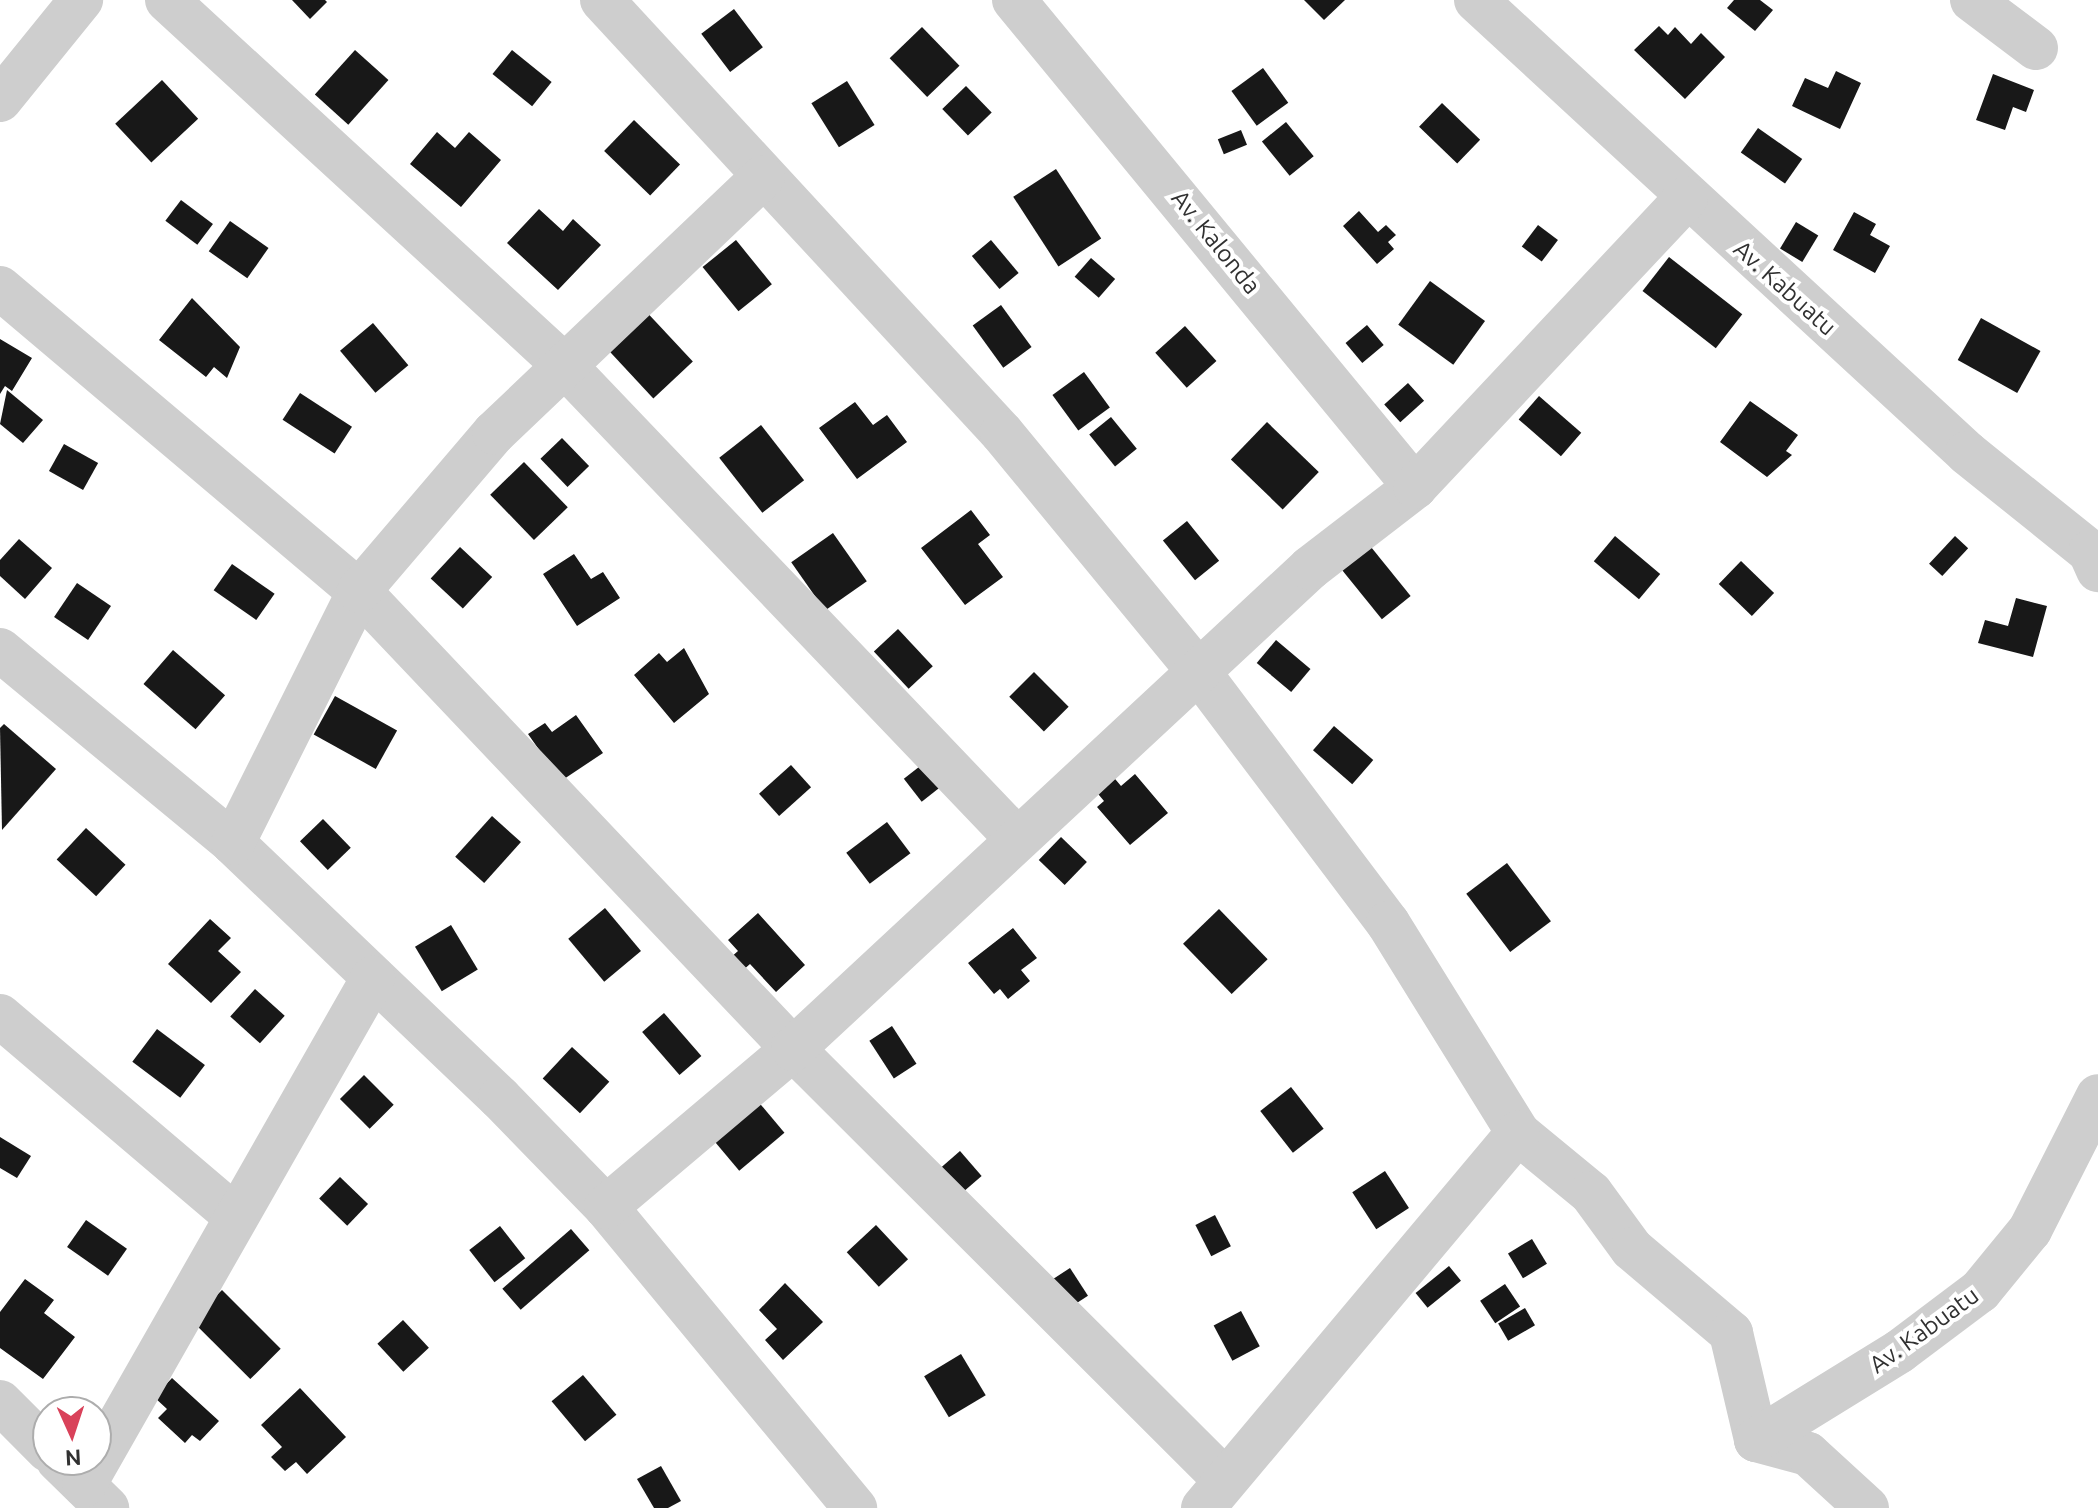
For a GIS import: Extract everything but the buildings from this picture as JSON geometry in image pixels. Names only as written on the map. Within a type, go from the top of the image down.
[{"type":"street","points":[[0,100],[81,0]]},
{"type":"street","points":[[167,0],[565,366],[1017,839]]},
{"type":"street","points":[[602,0],[1002,433],[1198,671],[1388,923],[1518,1133],[1591,1193],[1632,1249],[1731,1333],[1756,1440],[1808,1454],[1867,1508]]},
{"type":"street","name":"Av. Kalonda","points":[[1014,0],[1415,487]]},
{"type":"street","name":"Av. Kabuatu","points":[[1476,0],[1686,198],[1967,453],[2090,552],[2098,570]]},
{"type":"street","points":[[1972,0],[2036,48]]},
{"type":"street","points":[[233,843],[359,591],[494,433],[763,177]]},
{"type":"street","points":[[606,1207],[793,1049],[1310,568],[1415,487],[1686,198]]},
{"type":"street","points":[[0,288],[359,591],[1214,1494],[1518,1133]]},
{"type":"street","points":[[0,650],[233,843],[606,1207],[855,1508]]},
{"type":"street","points":[[83,1484],[233,1214],[373,978]]},
{"type":"street","points":[[0,1016],[233,1214]]},
{"type":"street","name":"Av. Kabuatu","points":[[1756,1440],[1900,1351],[1980,1291],[2030,1230],[2098,1096]]},
{"type":"street","points":[[0,1402],[32,1434]]}]
